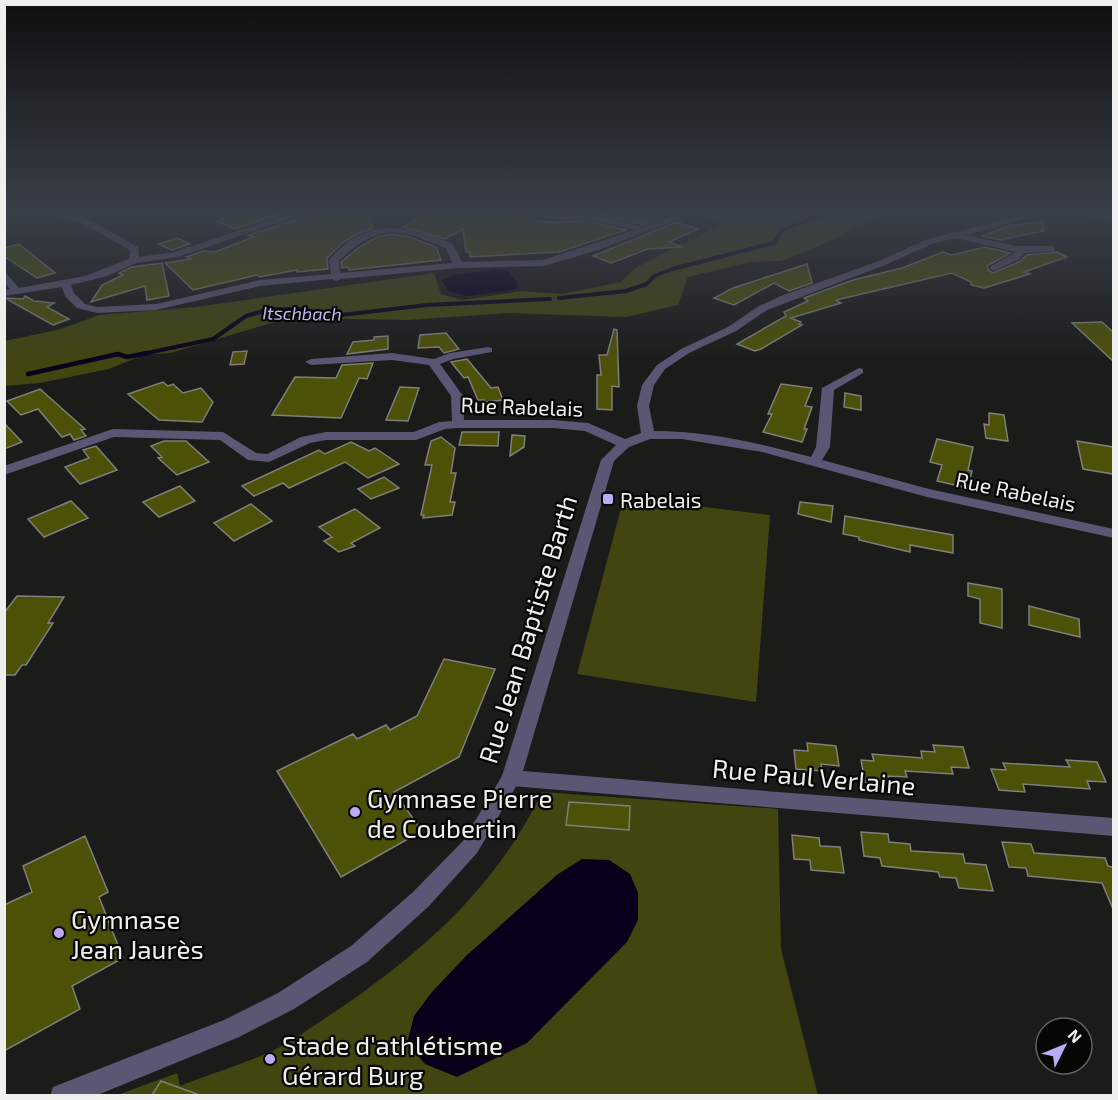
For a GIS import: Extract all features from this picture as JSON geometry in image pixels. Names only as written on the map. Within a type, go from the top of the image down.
[{"type":"street","points":[[4,293],[66,285],[128,263]]},
{"type":"street","points":[[334,263],[336,278]]},
{"type":"street","points":[[66,285],[69,294],[81,306],[97,310],[180,303],[260,283],[336,278],[458,265],[512,263]]},
{"type":"street","points":[[523,263],[526,276]]},
{"type":"street","points":[[648,435],[643,406],[648,385],[661,367],[685,351],[732,329],[763,308],[877,263]]},
{"type":"street","points":[[994,268],[1004,263]]},
{"type":"street","points":[[4,274],[16,291]]},
{"type":"street","points":[[434,363],[450,356],[488,350]]},
{"type":"street","points":[[311,362],[424,357],[434,363],[437,371],[457,396],[458,424]]},
{"type":"street","points":[[815,461],[823,447],[828,388],[859,371]]},
{"type":"street","name":"Rue Rabelais","points":[[4,471],[113,433],[223,436],[253,457],[269,458],[306,440],[326,436],[416,436],[443,424],[553,424],[588,427],[624,444],[648,435],[682,435],[752,446],[815,461],[927,493],[1113,534]]},
{"type":"street","name":"Rue Jean Baptiste Barth","points":[[62,1095],[231,1029],[286,1001],[359,954],[421,899],[470,848],[511,778],[608,460],[624,444]]},
{"type":"street","name":"Rue Paul Verlaine","points":[[511,778],[1113,826]]},
{"type":"green space","points":[[644,263],[744,263],[688,277],[678,305],[626,317],[507,313],[409,320],[288,318],[170,353],[143,355],[109,369],[40,383],[5,386],[5,341],[61,329],[99,315],[196,307],[434,273],[441,294],[462,300],[522,291],[562,294],[621,282],[635,268]]},
{"type":"green space","points":[[624,497],[770,515],[756,702],[577,674]]},
{"type":"green space","points":[[542,792],[778,809],[781,949],[818,1095],[115,1096],[177,1073],[180,1086],[274,1050],[293,1040],[370,987],[429,940],[480,887],[524,826]]},
{"type":"shaded area","points":[[496,269],[508,271],[517,282],[518,287],[512,290],[468,296],[450,292],[441,280],[453,275]]},
{"type":"shaded area","points":[[582,859],[609,860],[630,874],[638,893],[638,920],[627,942],[527,1043],[457,1077],[425,1064],[407,1043],[414,1016],[432,992],[466,956],[558,874]]},
{"type":"building","points":[[15,263],[43,263],[55,273],[37,278]]},
{"type":"building","points":[[162,263],[169,296],[147,300],[145,286],[91,302],[102,285],[123,275],[119,273],[132,267]]},
{"type":"building","points":[[165,263],[327,263],[328,269],[297,272],[297,270],[259,277],[257,275],[193,290]]},
{"type":"building","points":[[341,263],[410,263],[349,270],[348,267],[342,268]]},
{"type":"building","points":[[914,263],[992,263],[987,266],[988,270],[993,273],[1016,263],[1049,263],[1024,272],[1030,274],[984,288],[971,285],[971,282],[952,273],[836,300],[841,303],[791,318],[801,322],[799,324],[802,325],[761,349],[755,351],[737,344],[786,316],[784,312],[808,301],[804,298],[853,280]]},
{"type":"building","points":[[807,264],[812,283],[789,291],[774,283],[734,305],[714,298],[733,288]]},
{"type":"building","points":[[25,296],[34,301],[54,303],[47,307],[69,319],[53,325],[5,298],[23,299]]},
{"type":"building","points":[[1102,322],[1113,332],[1113,361],[1072,323]]},
{"type":"building","points":[[614,329],[617,330],[619,387],[612,386],[612,410],[597,409],[597,375],[601,375],[599,355],[607,355]]},
{"type":"building","points":[[446,333],[459,349],[444,353],[439,347],[418,348],[420,335]]},
{"type":"building","points":[[388,336],[388,349],[347,354],[353,342]]},
{"type":"building","points":[[247,351],[244,364],[230,365],[233,352]]},
{"type":"building","points":[[467,359],[491,388],[498,387],[503,400],[485,402],[478,400],[468,377],[464,378],[451,362]]},
{"type":"building","points":[[373,363],[367,379],[359,378],[341,418],[272,415],[295,377],[336,378],[342,365]]},
{"type":"building","points":[[163,382],[168,386],[173,384],[183,393],[201,388],[213,402],[202,422],[159,420],[128,394]]},
{"type":"building","points":[[781,384],[812,388],[805,406],[812,407],[802,442],[763,432],[772,414],[768,414]]},
{"type":"building","points":[[400,387],[419,388],[408,421],[386,420]]},
{"type":"building","points":[[40,389],[85,429],[81,430],[86,436],[74,440],[70,434],[62,437],[38,409],[21,415],[7,401]]},
{"type":"building","points":[[845,393],[861,396],[861,410],[844,407]]},
{"type":"building","points":[[989,413],[1004,415],[1008,441],[986,438],[984,424],[989,425]]},
{"type":"building","points":[[4,423],[22,442],[4,449]]},
{"type":"building","points":[[462,432],[499,432],[498,446],[459,445]]},
{"type":"building","points":[[512,435],[525,436],[524,447],[510,456]]},
{"type":"building","points":[[441,437],[455,448],[451,473],[456,473],[450,502],[455,502],[452,515],[423,518],[424,515],[421,515],[432,465],[425,465],[431,441]]},
{"type":"building","points":[[937,439],[973,447],[968,470],[972,471],[968,488],[937,481],[942,465],[930,462]]},
{"type":"building","points":[[164,441],[186,441],[209,462],[177,475],[158,458],[162,457],[151,446]]},
{"type":"building","points":[[1077,441],[1113,447],[1113,474],[1083,469]]},
{"type":"building","points":[[351,442],[369,451],[375,448],[399,464],[368,478],[345,462],[289,488],[283,483],[254,496],[242,486],[319,450],[325,454]]},
{"type":"building","points":[[96,446],[117,470],[80,484],[65,467],[89,458],[83,450]]},
{"type":"building","points":[[384,477],[399,488],[371,499],[358,489]]},
{"type":"building","points":[[180,486],[195,501],[159,517],[143,502]]},
{"type":"building","points":[[71,501],[88,518],[44,537],[28,519]]},
{"type":"building","points":[[800,502],[833,506],[831,522],[798,514]]},
{"type":"building","points":[[251,504],[272,521],[234,541],[214,523]]},
{"type":"building","points":[[355,509],[380,528],[351,543],[355,546],[339,552],[324,541],[332,537],[319,527]]},
{"type":"building","points":[[845,516],[953,535],[953,553],[910,545],[910,552],[859,540],[859,537],[843,534]]},
{"type":"building","points":[[968,583],[1002,589],[1002,628],[980,623],[980,599],[968,596]]},
{"type":"building","points":[[17,596],[64,597],[48,623],[53,623],[26,665],[22,665],[15,675],[4,675],[4,613]]},
{"type":"building","points":[[1029,606],[1079,619],[1080,637],[1029,625]]},
{"type":"building","points":[[444,659],[495,669],[459,757],[394,792],[422,831],[341,877],[277,771],[353,734],[357,739],[386,725],[390,730],[417,716]]},
{"type":"building","points":[[807,743],[836,746],[839,766],[821,764],[822,771],[796,769],[794,750],[808,751]]},
{"type":"building","points":[[933,745],[963,747],[969,768],[951,767],[953,774],[905,771],[907,777],[888,776],[890,783],[865,782],[861,760],[874,761],[872,754],[922,758],[921,751],[935,752]]},
{"type":"building","points":[[1066,760],[1097,762],[1106,782],[1087,781],[1090,789],[1023,784],[1025,792],[999,790],[991,769],[1006,770],[1003,763],[1070,767]]},
{"type":"building","points":[[569,802],[630,806],[629,830],[566,825]]},
{"type":"building","points":[[861,832],[888,834],[889,842],[910,844],[911,851],[963,854],[965,863],[986,865],[993,891],[959,888],[956,878],[940,877],[938,872],[882,866],[880,858],[864,856]]},
{"type":"building","points":[[792,835],[819,838],[820,846],[840,847],[844,873],[811,870],[810,860],[794,859]]},
{"type":"building","name":"Gymnase Jean Jaurès","points":[[85,836],[108,892],[99,897],[123,958],[72,986],[80,1009],[4,1051],[4,905],[32,892],[23,866]]},
{"type":"building","points":[[1002,842],[1031,844],[1034,853],[1105,858],[1108,866],[1113,867],[1113,909],[1102,883],[1028,876],[1026,868],[1009,867]]},
{"type":"building","points":[[161,1081],[197,1094],[197,1095],[152,1095]]},
{"type":"waterway","name":"Itschbach","points":[[559,298],[626,291],[647,284],[654,276],[694,263]]},
{"type":"waterway","name":"Itschbach","points":[[138,355],[213,339],[246,316],[270,309],[303,309],[332,316],[427,305],[550,299]]},
{"type":"waterway","name":"Itschbach","points":[[28,374],[118,354],[127,357],[147,353]]},
{"type":"waterway","name":"Itschbach","points":[[115,355],[120,355]]},
{"type":"place","name":"Rabelais","points":[[608,499]]},
{"type":"place","name":"Gymnase Pierre de Coubertin","points":[[355,812]]},
{"type":"place","name":"Gymnase Jean Jaurès","points":[[59,933]]},
{"type":"place","name":"Stade d'athlétisme Gérard Burg","points":[[270,1059]]}]
